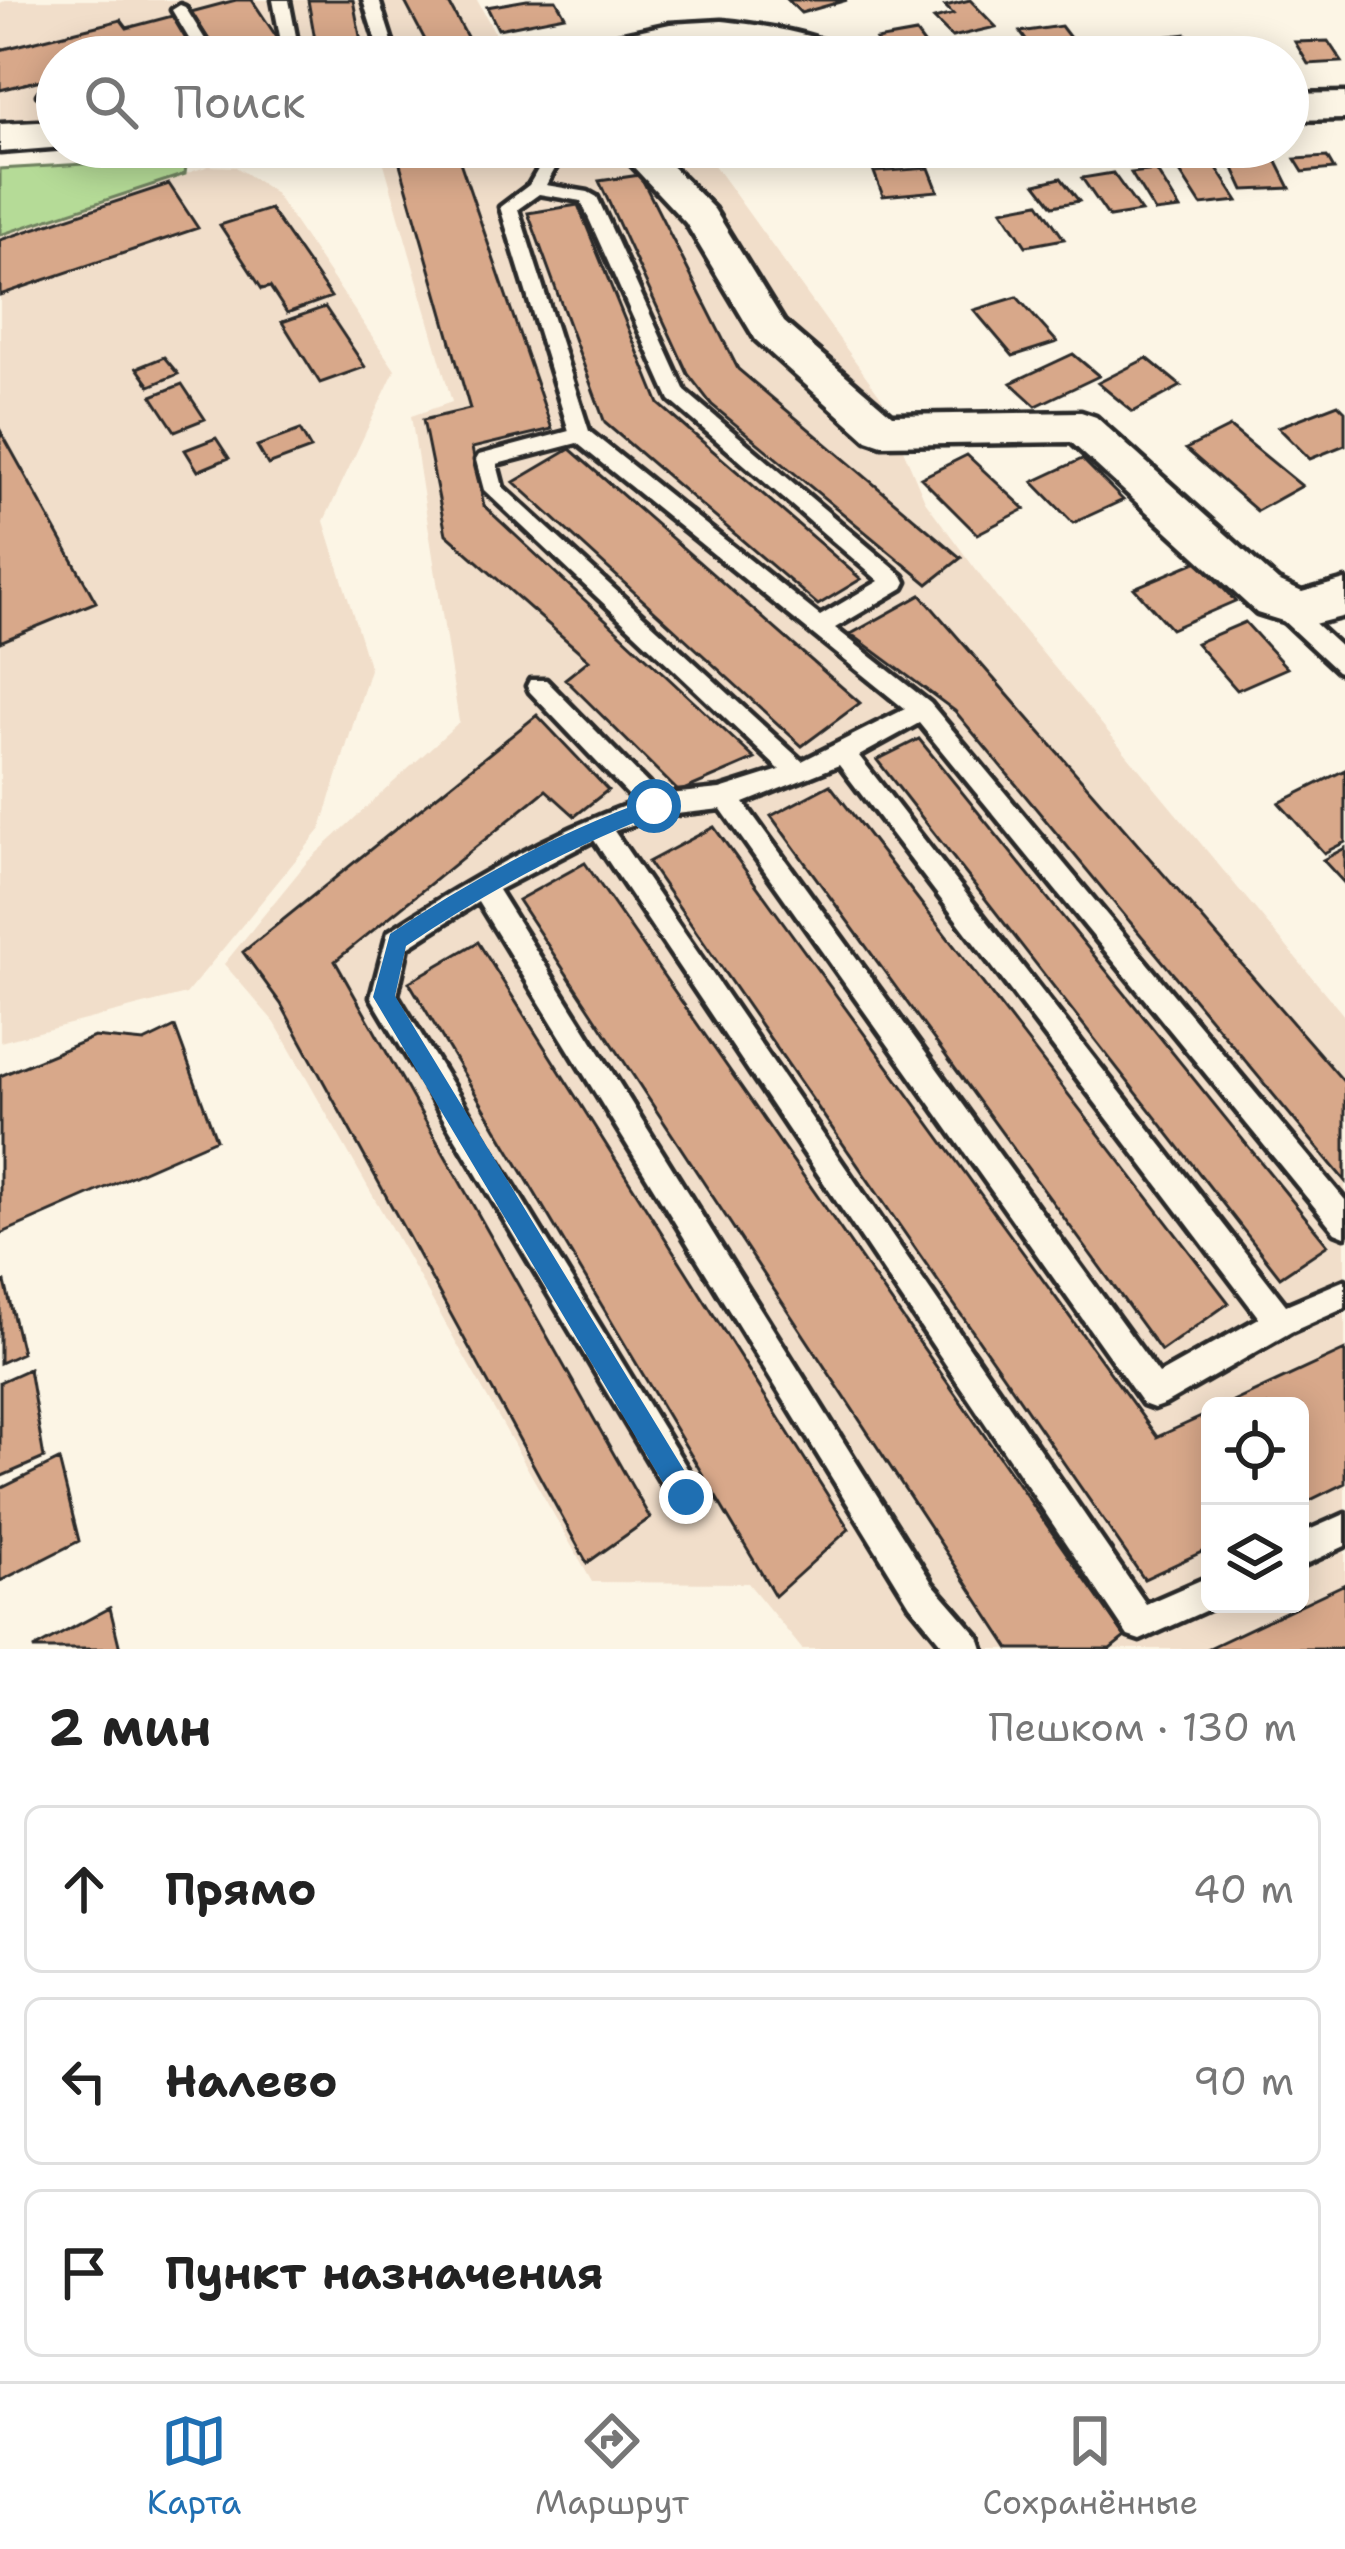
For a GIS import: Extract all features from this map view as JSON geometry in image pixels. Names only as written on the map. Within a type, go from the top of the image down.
[{"type":"street","points":[[742,0],[770,35]]},
{"type":"street","points":[[665,36],[700,27],[773,36]]},
{"type":"street","points":[[1309,107],[1345,106]]},
{"type":"street","points":[[0,138],[36,118]]},
{"type":"street","points":[[653,168],[701,218],[770,332],[882,430],[1081,427],[1286,610],[1313,610],[1345,598]]},
{"type":"lane","points":[[281,0],[288,36]]},
{"type":"lane","points":[[371,0],[382,36]]},
{"type":"lane","points":[[180,10],[195,36]]},
{"type":"lane","points":[[548,168],[536,188],[509,207],[580,435],[922,710],[1345,1222]]},
{"type":"lane","points":[[536,188],[589,197],[676,395],[895,582],[818,627]]},
{"type":"lane","points":[[580,435],[486,460],[494,490],[798,772]]},
{"type":"lane","points":[[1286,610],[1345,665]]},
{"type":"lane","points":[[538,686],[654,806]]},
{"type":"lane","points":[[686,1497],[384,997],[398,940],[481,884],[598,827],[654,806],[727,798],[845,755],[922,710]]},
{"type":"lane","points":[[845,755],[1281,1322]]},
{"type":"lane","points":[[727,798],[1154,1393],[1281,1322],[1344,1294]]},
{"type":"lane","points":[[598,827],[1140,1624],[1201,1596]]},
{"type":"lane","points":[[481,884],[921,1594],[967,1649]]},
{"type":"lane","points":[[1309,1547],[1345,1530]]},
{"type":"shaded area","points":[[477,0],[497,36],[36,36],[36,121],[0,123],[0,3]]},
{"type":"shaded area","points":[[203,168],[238,168],[274,192],[395,370],[324,521],[370,669],[321,829],[186,994],[0,1042],[0,234]]},
{"type":"shaded area","points":[[385,168],[716,168],[881,397],[925,501],[996,597],[1345,1017],[1345,1649],[802,1649],[748,1583],[592,1582],[275,1023],[224,964],[307,862],[459,722],[411,416],[452,402]]},
{"type":"green space","points":[[186,168],[185,174],[0,235],[0,169]]},
{"type":"building","points":[[252,0],[276,36],[206,36],[191,12]]},
{"type":"building","points":[[308,0],[353,0],[360,36],[314,36]]},
{"type":"building","points":[[404,0],[447,0],[467,36],[423,36]]},
{"type":"building","points":[[556,0],[565,16],[498,29],[487,7]]},
{"type":"building","points":[[788,0],[847,0],[801,13]]},
{"type":"building","points":[[970,0],[996,27],[951,36],[934,19],[953,14],[945,6]]},
{"type":"building","points":[[176,15],[190,36],[56,36],[121,20],[127,28]]},
{"type":"building","points":[[1061,26],[1069,36],[1023,36],[1020,32]]},
{"type":"building","points":[[36,41],[36,81],[0,90],[0,50]]},
{"type":"building","points":[[1328,41],[1342,62],[1309,64],[1309,42]]},
{"type":"building","points":[[1327,157],[1334,169],[1303,172],[1301,168],[1309,168],[1309,158]]},
{"type":"building","points":[[401,168],[462,168],[552,429],[472,448],[484,506],[755,759],[679,792],[565,679],[589,660],[446,534],[423,420],[470,409]]},
{"type":"building","points":[[929,168],[938,191],[883,196],[874,172]]},
{"type":"building","points":[[1217,168],[1238,201],[1201,205],[1178,169]]},
{"type":"building","points":[[1234,168],[1280,168],[1290,188],[1244,190]]},
{"type":"building","points":[[1156,170],[1180,209],[1155,212],[1131,173]]},
{"type":"building","points":[[1113,173],[1141,212],[1109,217],[1082,178]]},
{"type":"building","points":[[640,175],[738,369],[961,558],[928,584],[712,405],[688,374],[599,181]]},
{"type":"building","points":[[1061,178],[1079,201],[1053,206],[1036,184]]},
{"type":"building","points":[[169,184],[198,228],[0,295],[0,240]]},
{"type":"building","points":[[1039,203],[1064,239],[1026,246],[1002,210]]},
{"type":"building","points":[[578,205],[659,404],[861,579],[818,605],[605,423],[528,213]]},
{"type":"building","points":[[270,209],[331,297],[287,313],[270,287],[262,289],[220,225]]},
{"type":"building","points":[[1017,297],[1057,342],[1013,356],[974,310]]},
{"type":"building","points":[[325,307],[365,367],[320,383],[282,322]]},
{"type":"building","points":[[1073,354],[1099,376],[1036,406],[1011,383]]},
{"type":"building","points":[[164,357],[178,374],[150,386],[137,368]]},
{"type":"building","points":[[1147,358],[1181,386],[1133,412],[1098,383]]},
{"type":"building","points":[[182,384],[205,419],[175,431],[152,396]]},
{"type":"building","points":[[1338,404],[1345,411],[1345,445],[1310,459],[1278,427]]},
{"type":"building","points":[[1230,427],[1302,486],[1257,511],[1186,449]]},
{"type":"building","points":[[0,430],[96,602],[0,642]]},
{"type":"building","points":[[300,430],[311,449],[268,465],[257,446]]},
{"type":"building","points":[[216,438],[229,458],[198,471],[185,450]]},
{"type":"building","points":[[570,449],[860,703],[802,746],[514,482]]},
{"type":"building","points":[[967,455],[1025,509],[977,534],[921,478]]},
{"type":"building","points":[[1082,459],[1123,500],[1073,523],[1033,482]]},
{"type":"building","points":[[1198,561],[1235,601],[1171,629],[1134,588]]},
{"type":"building","points":[[921,595],[1345,1083],[1345,1181],[955,711],[851,634]]},
{"type":"building","points":[[1245,622],[1287,668],[1237,690],[1196,643]]},
{"type":"building","points":[[537,715],[608,790],[575,816],[546,790],[335,961],[650,1518],[587,1563],[281,1004],[243,952]]},
{"type":"building","points":[[919,739],[1328,1245],[1280,1277],[877,760]]},
{"type":"building","points":[[1345,770],[1345,842],[1324,853],[1279,803]]},
{"type":"building","points":[[830,785],[1229,1303],[1161,1351],[771,816]]},
{"type":"building","points":[[714,827],[1157,1437],[1201,1417],[1201,1552],[1144,1579],[648,862]]},
{"type":"building","points":[[1345,848],[1345,884],[1323,860]]},
{"type":"building","points":[[585,863],[1125,1637],[1110,1649],[1010,1649],[518,900]]},
{"type":"building","points":[[478,942],[849,1529],[775,1596],[409,982]]},
{"type":"building","points":[[175,1027],[216,1139],[0,1234],[0,1076],[94,1037],[144,1042]]},
{"type":"building","points":[[5,1282],[22,1353],[0,1363],[0,1284]]},
{"type":"building","points":[[1345,1350],[1345,1483],[1309,1501],[1309,1397],[1243,1397]]},
{"type":"building","points":[[29,1369],[44,1458],[0,1477],[0,1382]]},
{"type":"building","points":[[59,1460],[79,1541],[0,1581],[0,1489]]},
{"type":"building","points":[[1345,1584],[1345,1649],[1207,1649],[1283,1613],[1309,1613],[1309,1601]]},
{"type":"building","points":[[110,1608],[120,1649],[33,1649]]},
{"type":"route","points":[[654,806],[598,827],[481,884],[398,940],[384,997],[686,1497]]}]
